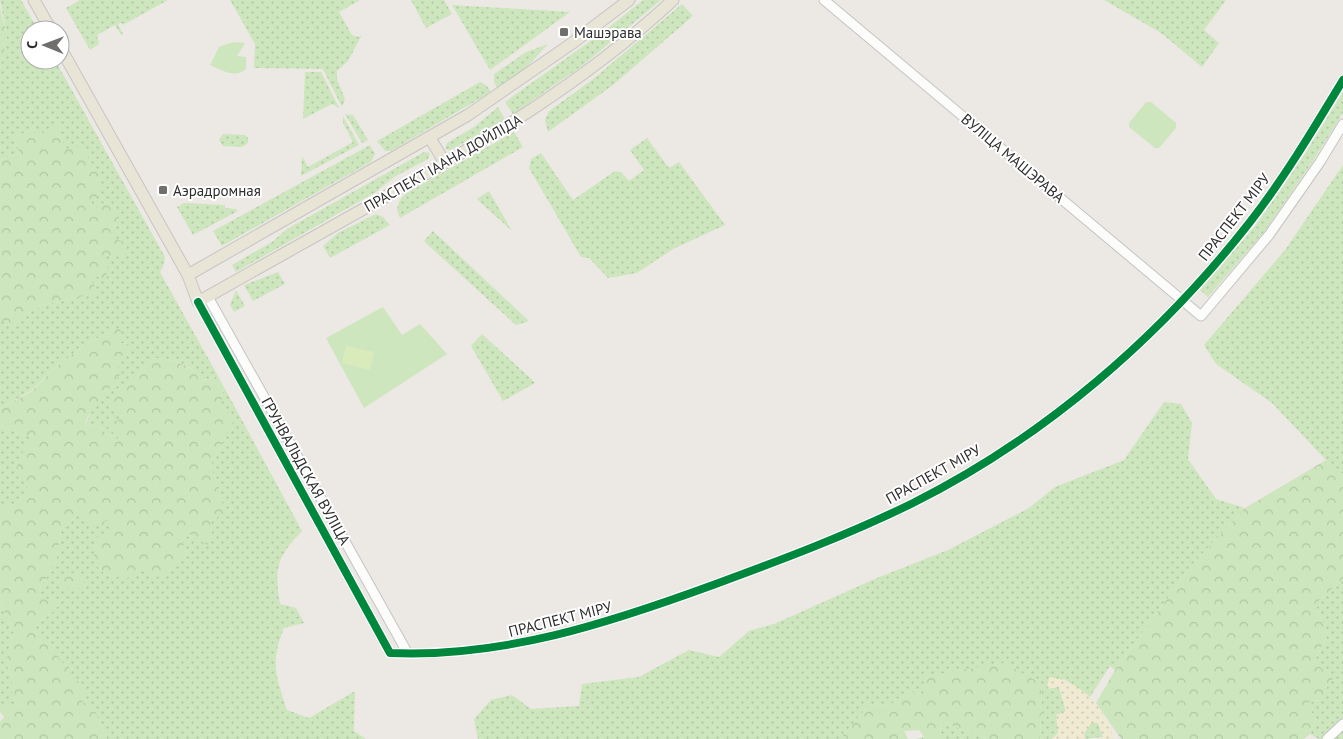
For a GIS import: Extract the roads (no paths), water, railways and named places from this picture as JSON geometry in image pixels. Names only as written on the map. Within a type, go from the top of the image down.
[{"type":"main road","points":[[34,0],[45,20]]},
{"type":"main road","name":"ПРАСПЕКТ ІААНА ДОЙЛІДА","points":[[188,275],[430,138],[512,86],[629,0]]},
{"type":"main road","name":"ПРАСПЕКТ ІААНА ДОЙЛІДА","points":[[203,299],[445,163],[528,114],[587,73],[645,26],[673,0]]},
{"type":"main road","name":"ГРУНВАЛЬДСКАЯ ВУЛІЦА","points":[[70,65],[203,299]]},
{"type":"main road","points":[[430,138],[445,163]]},
{"type":"street","name":"ВУЛІЦА МАШЭРАВА","points":[[824,0],[1201,316],[1269,235],[1320,162],[1343,124]]},
{"type":"street","name":"ПРАСПЕКТ МІРУ","points":[[390,652],[508,646],[590,628],[655,607],[861,527],[915,502],[997,455],[1095,384],[1184,301],[1251,221],[1301,149],[1343,80]]},
{"type":"street","name":"ГРУНВАЛЬДСКАЯ ВУЛІЦА","points":[[203,299],[406,652]]},
{"type":"street","name":"ГРУНВАЛЬДСКАЯ ВУЛІЦА","points":[[203,299],[390,652]]},
{"type":"street","points":[[1327,739],[1343,724]]},
{"type":"place","name":"Машэрава","points":[[564,32]]},
{"type":"place","name":"Аэрадромная","points":[[163,190]]}]
